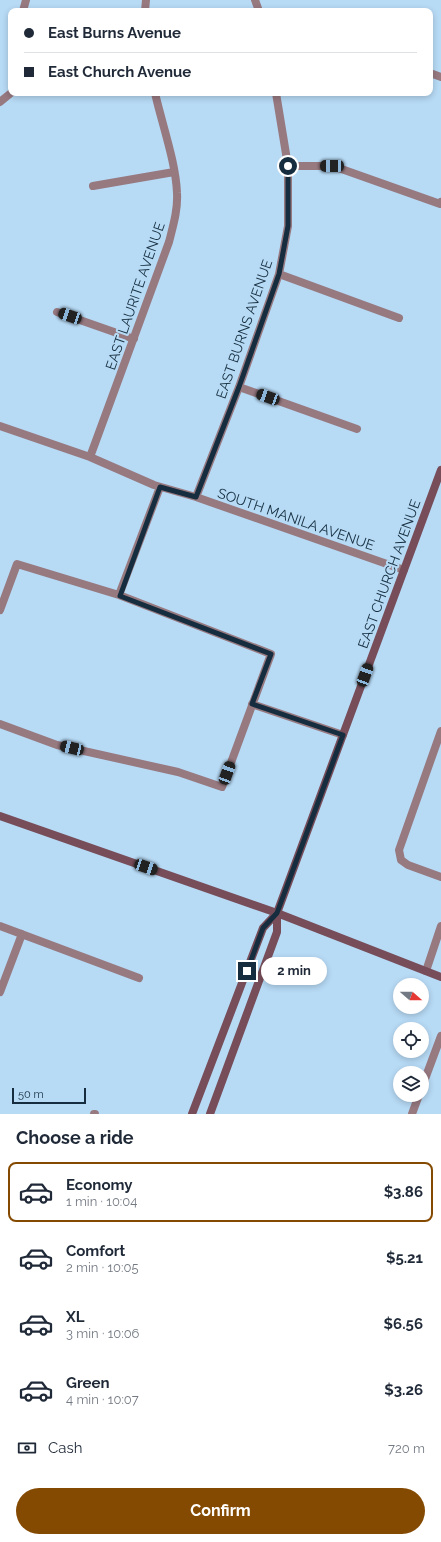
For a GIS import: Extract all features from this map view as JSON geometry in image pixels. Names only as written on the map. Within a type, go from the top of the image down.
[{"type":"street","points":[[0,102],[8,95]]},
{"type":"street","name":"EAST LAURITE AVENUE","points":[[90,458],[169,242],[175,220],[177,194],[174,172],[156,96]]},
{"type":"street","name":"EAST BURNS AVENUE","points":[[196,497],[239,387],[279,274],[288,226],[288,166],[276,96]]},
{"type":"street","points":[[288,166],[332,166],[441,203]]},
{"type":"street","points":[[93,186],[174,172]]},
{"type":"street","points":[[279,274],[399,318]]},
{"type":"street","points":[[57,312],[134,339]]},
{"type":"street","points":[[239,387],[357,429]]},
{"type":"street","name":"SOUTH MANILA AVENUE","points":[[0,426],[90,458],[160,487],[196,497],[404,570]]},
{"type":"street","name":"EAST CHURCH AVENUE","points":[[210,1114],[277,932],[277,913],[441,470]]},
{"type":"street","points":[[120,596],[160,487]]},
{"type":"street","points":[[0,610],[17,564],[120,596],[271,654],[222,787],[178,772],[57,745],[0,724]]},
{"type":"street","points":[[252,704],[343,735]]},
{"type":"street","points":[[441,731],[399,850],[401,860],[408,865],[441,877]]},
{"type":"street","points":[[0,816],[277,913],[441,977]]},
{"type":"street","name":"EAST CHURCH AVENUE","points":[[192,1114],[263,928],[277,913]]},
{"type":"street","points":[[0,926],[139,978]]},
{"type":"street","points":[[426,971],[441,926]]},
{"type":"street","points":[[0,992],[22,934]]},
{"type":"street","points":[[429,1073],[438,1054],[441,1036]]},
{"type":"street","points":[[412,1114],[416,1102]]},
{"type":"route","points":[[247,971],[263,928],[277,913],[343,735],[252,704],[271,654],[120,596],[160,487],[196,497],[239,387],[279,274],[288,226],[288,166]]}]
